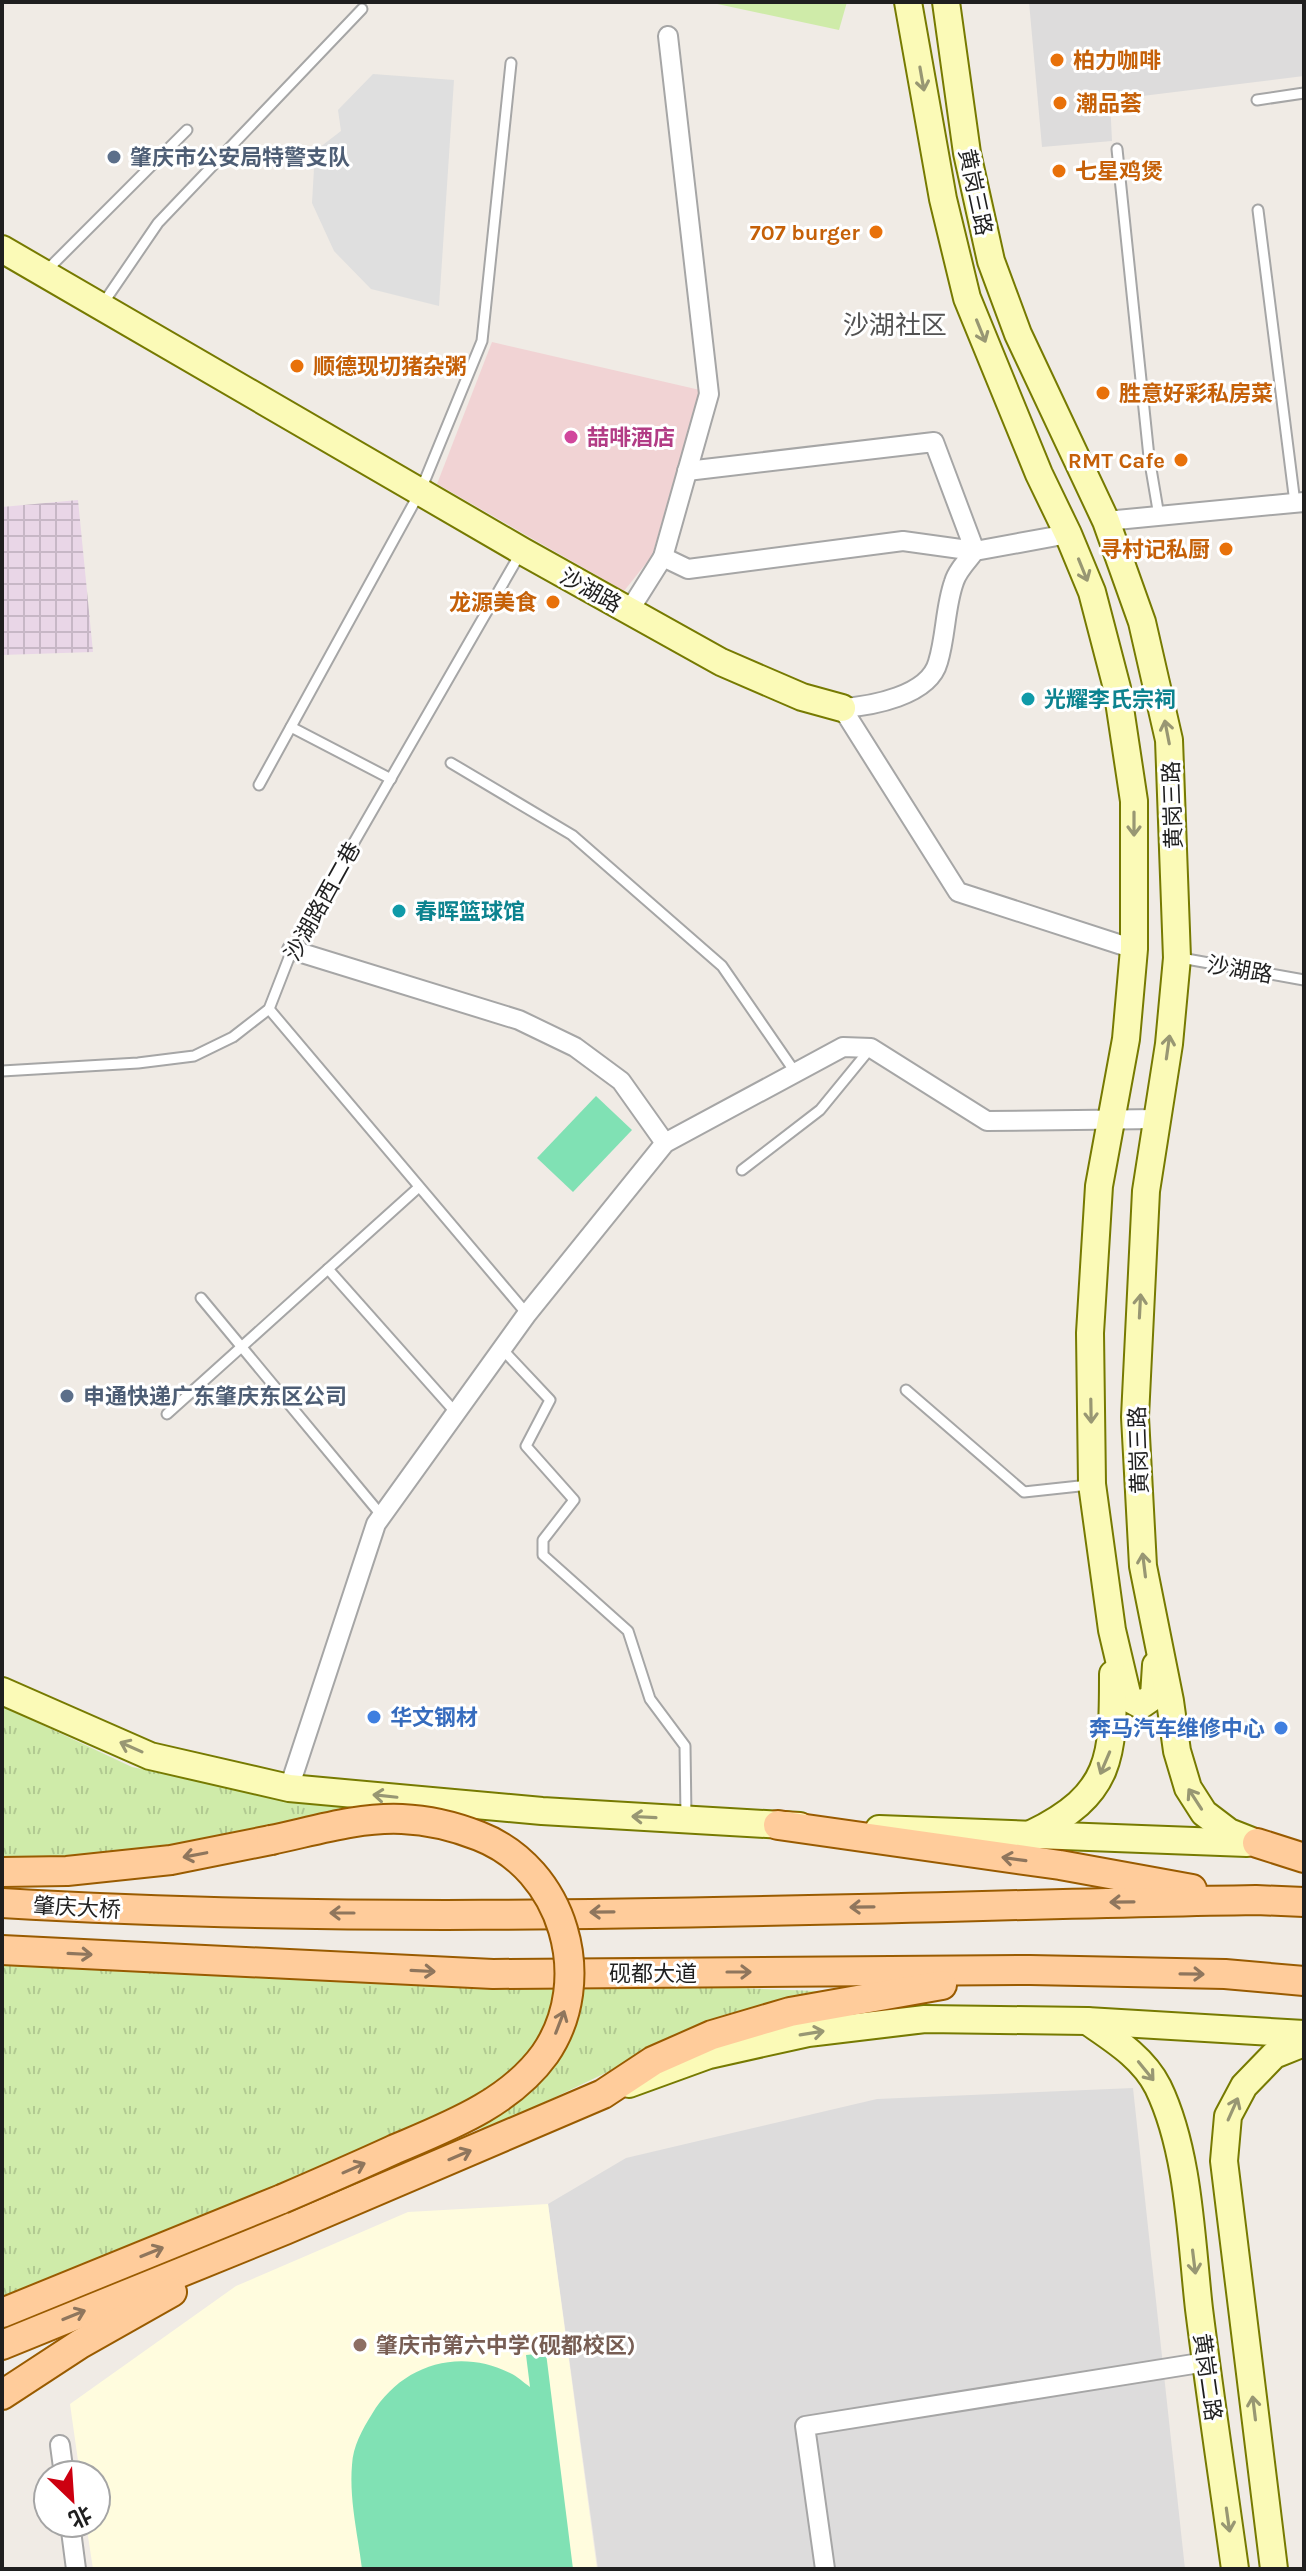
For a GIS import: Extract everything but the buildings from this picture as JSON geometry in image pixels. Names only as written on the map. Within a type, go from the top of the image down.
[{"type":"main road","name":"黄岗三路","points":[[908,2],[943,199],[967,298],[1039,474],[1092,592],[1117,688],[1134,801],[1134,949],[1126,1039],[1099,1186],[1090,1333],[1092,1484],[1112,1630]]},
{"type":"main road","name":"黄岗三路","points":[[946,2],[967,153],[991,261],[1018,334],[1106,521],[1142,622],[1169,740],[1177,958],[1169,1044],[1146,1191],[1135,1417],[1143,1566],[1158,1642]]},
{"type":"main road","name":"沙湖路","points":[[2,249],[522,551],[721,662],[802,697],[842,708]]},
{"type":"main road","points":[[1112,1630],[1128,1698],[1141,1705],[1154,1696],[1158,1642]]},
{"type":"main road","points":[[1030,1835],[1056,1822],[1075,1807],[1107,1765],[1112,1746],[1113,1720],[1112,1630]]},
{"type":"main road","points":[[1158,1642],[1177,1751],[1188,1788],[1204,1813],[1229,1832],[1304,1858]]},
{"type":"main road","points":[[2,1691],[150,1756],[289,1788],[542,1811],[778,1825],[1304,1847]]},
{"type":"main road","points":[[2,1872],[67,1871],[171,1860],[356,1822],[403,1819],[481,1836],[508,1853],[533,1875],[552,1901],[565,1932],[571,1964],[569,1996],[560,2027],[544,2055],[520,2081],[486,2107],[282,2199],[2,2313]]},
{"type":"main road","points":[[778,1825],[1060,1865],[1256,1900],[1304,1902]]},
{"type":"main road","name":"肇庆大桥","points":[[2,1903],[153,1912],[510,1914],[1256,1900]]},
{"type":"main road","name":"砚都大道","points":[[2,1950],[493,1974],[1030,1970],[1225,1974],[1304,1981]]},
{"type":"main road","points":[[603,2094],[653,2061],[712,2035],[790,2012],[1030,1970]]},
{"type":"main road","points":[[2,2345],[285,2230],[603,2094],[709,2055],[808,2033],[925,2019],[1087,2021],[1304,2034]]},
{"type":"main road","name":"黄岗二路","points":[[1087,2021],[1131,2052],[1157,2084],[1169,2115],[1185,2185],[1235,2569]]},
{"type":"main road","name":"黄岗二路","points":[[1274,2569],[1224,2161],[1228,2116],[1244,2086],[1274,2055],[1304,2043]]},
{"type":"main road","points":[[1185,2185],[1204,2173],[1225,2185]]},
{"type":"main road","points":[[2,2395],[80,2344],[285,2230]]},
{"type":"street","points":[[629,611],[663,557],[709,394],[668,36]]},
{"type":"street","points":[[687,471],[934,442],[975,551]]},
{"type":"street","points":[[1106,521],[1299,503]]},
{"type":"street","points":[[663,557],[688,569],[903,541],[975,551],[1068,534]]},
{"type":"street","points":[[975,551],[954,580],[938,666],[929,678],[898,698],[869,706],[842,708],[958,892],[1134,949]]},
{"type":"street","points":[[292,950],[519,1020],[575,1047],[621,1081],[665,1143]]},
{"type":"street","points":[[289,1788],[376,1524],[527,1314],[665,1143],[843,1047],[871,1048],[987,1121],[1157,1119]]},
{"type":"street","points":[[825,2569],[805,2426],[1206,2362]]},
{"type":"street","points":[[60,2445],[62,2459]]},
{"type":"street","points":[[72,2539],[76,2569]]},
{"type":"lane","points":[[100,307],[158,223],[362,9]]},
{"type":"lane","points":[[259,785],[420,492],[482,341],[511,63]]},
{"type":"lane","points":[[1257,100],[1304,93]]},
{"type":"lane","points":[[44,274],[187,130]]},
{"type":"lane","points":[[1117,149],[1149,457],[1159,516]]},
{"type":"lane","points":[[1258,210],[1299,503]]},
{"type":"lane","name":"沙湖路西二巷","points":[[269,1009],[292,950],[522,551]]},
{"type":"lane","points":[[291,727],[391,779]]},
{"type":"lane","points":[[451,763],[572,835],[722,966],[795,1072]]},
{"type":"lane","name":"沙湖路","points":[[1177,958],[1304,980]]},
{"type":"lane","points":[[2,1071],[138,1063],[194,1056],[233,1037],[269,1009],[527,1314]]},
{"type":"lane","points":[[742,1170],[820,1110],[871,1048]]},
{"type":"lane","points":[[167,1414],[419,1187]]},
{"type":"lane","points":[[328,1269],[456,1413]]},
{"type":"lane","points":[[201,1298],[382,1516]]},
{"type":"lane","points":[[502,1349],[550,1400],[526,1446],[574,1500],[543,1540],[543,1555],[628,1631],[650,1699],[685,1746],[686,1819]]},
{"type":"lane","points":[[906,1390],[1024,1492],[1092,1484]]},
{"type":"shaded area","points":[[1029,2],[1304,2],[1304,76],[1110,100],[1112,141],[1042,147]]},
{"type":"shaded area","points":[[373,74],[454,80],[439,306],[371,289],[334,251],[312,203],[315,151],[341,131],[338,110]]},
{"type":"shaded area","name":"喆啡酒店","points":[[492,342],[700,390],[652,556],[624,591],[437,484]]},
{"type":"shaded area","points":[[78,500],[93,652],[2,655],[2,507]]},
{"type":"shaded area","points":[[1133,2088],[1185,2569],[598,2569],[548,2204],[626,2158],[877,2099]]},
{"type":"shaded area","name":"肇庆市第六中学(砚都校区)","points":[[548,2204],[597,2569],[93,2569],[88,2539],[112,2539],[112,2459],[78,2459],[70,2404],[236,2286],[408,2212]]},
{"type":"green space","points":[[708,2],[847,2],[839,30]]},
{"type":"green space","points":[[596,1096],[632,1130],[573,1192],[537,1158]]},
{"type":"green space","points":[[2,1706],[132,1767],[260,1793],[395,1808],[150,1850],[2,1860]]},
{"type":"green space","points":[[2,1960],[844,1992],[622,2065],[489,2129],[415,2125],[2,2303]]},
{"type":"green space","points":[[546,2353],[573,2569],[362,2569],[353,2504],[353,2458],[362,2432],[384,2397],[414,2373],[451,2362],[490,2365],[513,2374],[530,2387],[526,2355]]},
{"type":"place","name":"柏力咖啡","points":[[1057,60]]},
{"type":"place","name":"潮品荟","points":[[1060,103]]},
{"type":"place","name":"肇庆市公安局特警支队","points":[[114,157]]},
{"type":"place","name":"七星鸡煲","points":[[1059,171]]},
{"type":"place","name":"707 burger","points":[[876,232]]},
{"type":"place","name":"顺德现切猪杂粥","points":[[297,366]]},
{"type":"place","name":"胜意好彩私房菜","points":[[1103,393]]},
{"type":"place","name":"喆啡酒店","points":[[571,437]]},
{"type":"place","name":"RMT Cafe","points":[[1181,460]]},
{"type":"place","name":"寻村记私厨","points":[[1226,549]]},
{"type":"place","name":"龙源美食","points":[[553,602]]},
{"type":"place","name":"光耀李氏宗祠","points":[[1028,699]]},
{"type":"place","name":"春晖篮球馆","points":[[399,911]]},
{"type":"place","name":"申通快递广东肇庆东区公司","points":[[67,1396]]},
{"type":"place","name":"华文钢材","points":[[374,1717]]},
{"type":"place","name":"奔马汽车维修中心","points":[[1281,1728]]},
{"type":"place","name":"肇庆市第六中学(砚都校区)","points":[[360,2345]]},
{"type":"district","name":"沙湖社区","points":[[895,325]]}]
